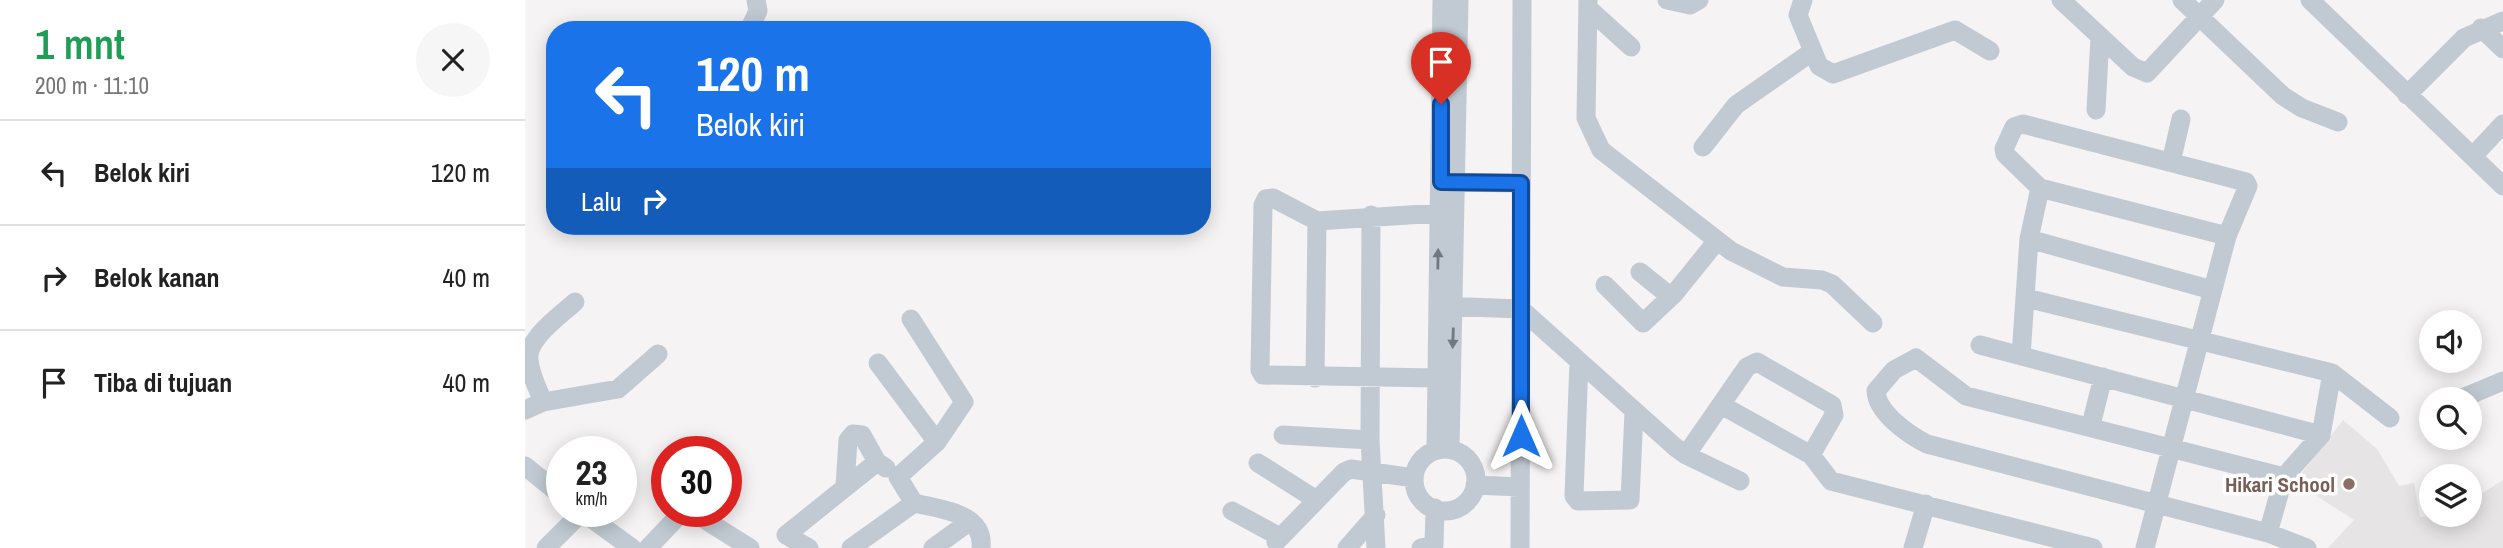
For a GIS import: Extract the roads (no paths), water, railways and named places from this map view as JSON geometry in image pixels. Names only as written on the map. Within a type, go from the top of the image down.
[{"type":"street","points":[[753,21],[758,11],[756,0]]},
{"type":"street","points":[[1442,0],[1448,182],[1439,213],[1445,306],[1436,378],[1443,449]]},
{"type":"street","points":[[1443,449],[1448,182],[1459,0]]},
{"type":"street","points":[[1520,548],[1522,0]]},
{"type":"street","points":[[1667,0],[1690,5],[1699,0]]},
{"type":"street","points":[[1803,0],[1798,15],[1819,65],[1833,74],[1955,30],[1990,51]]},
{"type":"street","points":[[2061,0],[2133,67],[2147,73],[2215,0]]},
{"type":"street","points":[[2182,0],[2283,96],[2302,108],[2338,122]]},
{"type":"street","points":[[2310,0],[2363,54],[2503,186]]},
{"type":"street","points":[[1588,4],[1631,47]]},
{"type":"street","points":[[1588,4],[1586,118],[1601,150],[1716,242],[1783,277],[1822,280],[1832,284],[1873,323]]},
{"type":"street","points":[[2407,95],[2465,38],[2481,28],[2503,21]]},
{"type":"street","points":[[2481,28],[2503,49]]},
{"type":"street","points":[[2096,110],[2100,37]]},
{"type":"street","points":[[1703,147],[1736,105],[1813,51]]},
{"type":"street","points":[[2171,162],[2181,119]]},
{"type":"street","points":[[2145,548],[2227,236],[2248,186],[2246,182],[2017,124],[2010,131],[2005,155],[2040,188],[2227,236]]},
{"type":"street","points":[[2473,156],[2503,124]]},
{"type":"street","points":[[1448,182],[1521,183]]},
{"type":"street","points":[[2021,356],[2029,239],[2040,188]]},
{"type":"street","points":[[1436,378],[1271,377],[1263,375],[1260,370],[1264,201],[1273,198],[1317,221],[1371,215],[1439,213]]},
{"type":"street","points":[[1371,215],[1370,440],[1376,548]]},
{"type":"street","points":[[1315,378],[1317,221]]},
{"type":"street","points":[[2029,239],[2213,290]]},
{"type":"street","points":[[1605,285],[1643,323],[1671,297],[1716,242]]},
{"type":"street","points":[[1640,272],[1671,297]]},
{"type":"street","points":[[2026,298],[2332,373],[2390,418]]},
{"type":"street","points":[[575,302],[536,340],[529,351],[534,406],[618,389],[659,354]]},
{"type":"street","points":[[1445,306],[1521,309],[1686,455],[1739,481]]},
{"type":"street","points":[[898,477],[937,442],[964,402],[911,319]]},
{"type":"street","points":[[1980,345],[2321,435]]},
{"type":"street","points":[[2284,477],[2091,425],[1966,396],[1916,358],[1894,370],[1876,391],[1879,403],[1889,414],[1905,430],[1927,444],[2268,533],[2307,548]]},
{"type":"street","points":[[1579,361],[1574,496],[1578,501],[1625,503],[1630,500],[1635,412]]},
{"type":"street","points":[[1686,455],[1753,362],[1762,363],[1832,405],[1834,415],[1811,455]]},
{"type":"street","points":[[878,363],[937,442]]},
{"type":"street","points":[[2268,533],[2284,477],[2321,435],[2332,373]]},
{"type":"street","points":[[2091,425],[2103,377]]},
{"type":"street","points":[[2482,390],[2503,382]]},
{"type":"street","points":[[1723,406],[1811,455],[1831,481],[2093,548]]},
{"type":"street","points":[[845,486],[848,440],[853,435],[862,436],[877,462],[898,477],[914,503],[961,513],[981,539],[981,548]]},
{"type":"street","points":[[1283,436],[1370,440]]},
{"type":"street","points":[[1443,449],[1463,454],[1472,464],[1475,485],[1466,503],[1454,510],[1435,508],[1417,495],[1414,478],[1416,468],[1424,456],[1443,449]]},
{"type":"street","points":[[809,548],[786,535],[877,462]]},
{"type":"street","points":[[1258,463],[1315,499]]},
{"type":"street","points":[[525,466],[546,483]]},
{"type":"street","points":[[1232,511],[1278,539],[1344,472],[1351,469],[1414,478]]},
{"type":"street","points":[[1475,485],[1520,487]]},
{"type":"street","points":[[851,548],[914,503]]},
{"type":"street","points":[[1913,548],[1926,505]]},
{"type":"street","points":[[1420,548],[1434,545],[1435,508]]},
{"type":"street","points":[[1347,548],[1376,515]]},
{"type":"street","points":[[933,548],[969,522]]},
{"type":"street","points":[[546,548],[567,527]]},
{"type":"street","points":[[608,527],[645,548],[667,527]]},
{"type":"street","points":[[717,527],[750,548]]},
{"type":"place","name":"Hikari School","points":[[2349,484]]}]
